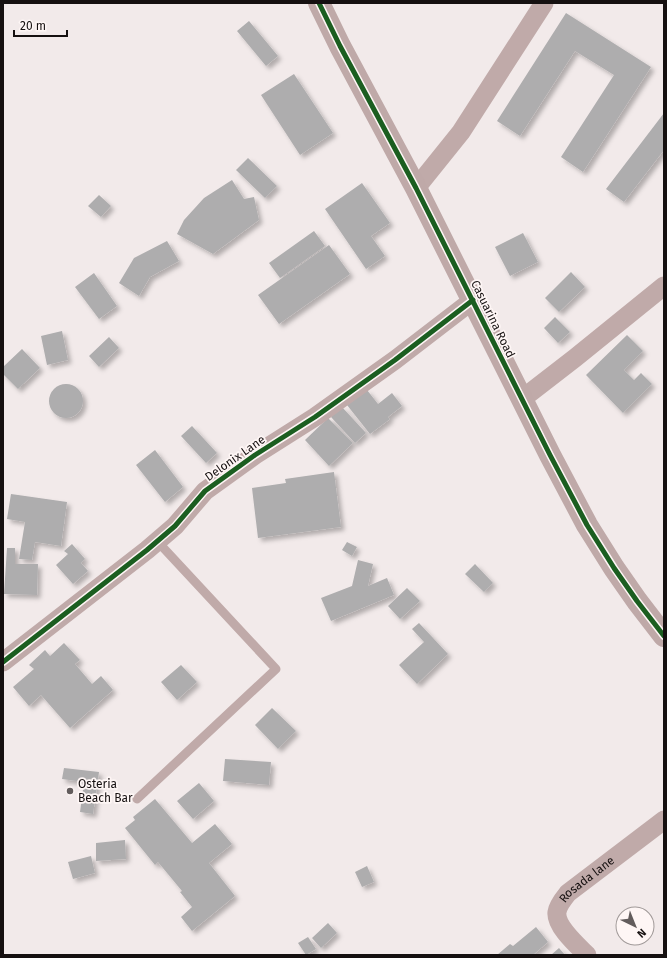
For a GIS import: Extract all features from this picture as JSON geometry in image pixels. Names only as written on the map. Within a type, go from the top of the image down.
[{"type":"street","name":"Casuarina Road","points":[[319,3],[340,46],[416,188],[587,525],[614,568],[664,636]]},
{"type":"street","points":[[416,188],[461,132],[544,3]]},
{"type":"street","points":[[522,398],[575,358],[664,286]]},
{"type":"street","name":"Delonix Lane","points":[[3,662],[157,542],[175,526],[205,491],[255,455],[321,413],[395,360],[473,300]]},
{"type":"street","name":"Rosada lane","points":[[586,955],[565,932],[558,920],[557,912],[561,902],[568,893],[664,820]]},
{"type":"lane","points":[[137,798],[276,669],[157,542]]},
{"type":"building","points":[[566,13],[651,67],[583,172],[561,157],[614,75],[575,51],[520,136],[497,121]]},
{"type":"building","points":[[249,21],[278,56],[266,66],[237,31]]},
{"type":"building","points":[[294,74],[333,133],[300,155],[261,95]]},
{"type":"building","points":[[664,113],[664,150],[624,202],[606,189]]},
{"type":"building","points":[[248,158],[277,186],[265,198],[236,170]]},
{"type":"building","points":[[232,180],[244,199],[254,197],[259,220],[213,254],[177,234],[184,220],[204,198]]},
{"type":"building","points":[[362,183],[390,223],[371,236],[385,256],[366,269],[325,209]]},
{"type":"building","points":[[99,195],[111,206],[101,217],[88,206]]},
{"type":"building","points":[[314,231],[325,246],[280,278],[269,263]]},
{"type":"building","points":[[523,233],[538,262],[510,276],[495,247]]},
{"type":"building","points":[[167,241],[179,261],[150,277],[139,296],[119,283],[134,258]]},
{"type":"building","points":[[329,245],[350,274],[279,324],[258,295]]},
{"type":"building","points":[[571,272],[585,287],[559,312],[545,298]]},
{"type":"building","points":[[94,273],[117,306],[99,319],[75,287]]},
{"type":"building","points":[[555,317],[570,332],[558,343],[544,328]]},
{"type":"building","points":[[62,331],[68,360],[47,365],[41,336]]},
{"type":"building","points":[[627,335],[643,351],[624,370],[634,380],[641,373],[652,384],[623,413],[586,375]]},
{"type":"building","points":[[109,337],[119,348],[99,367],[89,356]]},
{"type":"building","points":[[22,349],[40,368],[18,389],[3,374],[3,367]]},
{"type":"building","points":[[63,384],[69,384],[73,385],[80,391],[83,401],[82,408],[76,415],[69,418],[63,418],[59,417],[52,411],[49,404],[49,398],[50,394],[56,387]]},
{"type":"building","points":[[367,390],[378,404],[392,393],[402,406],[388,417],[390,419],[370,434],[347,405]]},
{"type":"building","points":[[342,407],[366,433],[355,443],[331,417]]},
{"type":"building","points":[[328,418],[353,443],[329,466],[305,440]]},
{"type":"building","points":[[192,426],[217,453],[206,463],[181,436]]},
{"type":"building","points":[[155,450],[183,487],[165,502],[136,465]]},
{"type":"building","points":[[334,472],[341,527],[258,538],[252,488],[286,483],[285,479]]},
{"type":"building","points":[[11,494],[67,502],[61,546],[35,542],[32,560],[19,559],[25,522],[7,519]]},
{"type":"building","points":[[347,542],[357,547],[352,556],[342,550]]},
{"type":"building","points":[[72,544],[85,559],[81,563],[88,571],[73,584],[56,565],[68,554],[64,551]]},
{"type":"building","points":[[7,548],[15,548],[15,564],[38,564],[37,595],[4,594]]},
{"type":"building","points":[[358,560],[373,564],[368,586],[387,578],[394,595],[331,621],[321,598],[352,586]]},
{"type":"building","points":[[475,564],[493,583],[484,592],[465,574]]},
{"type":"building","points":[[407,588],[420,601],[400,619],[388,606]]},
{"type":"building","points":[[419,623],[448,654],[417,684],[399,665],[424,642],[412,629]]},
{"type":"building","points":[[64,643],[80,660],[75,664],[92,684],[101,676],[113,690],[70,728],[41,695],[29,706],[13,687],[34,669],[29,665],[45,650],[50,656]]},
{"type":"building","points":[[181,665],[197,682],[177,700],[161,682]]},
{"type":"building","points":[[272,708],[296,731],[278,749],[255,725]]},
{"type":"building","points":[[225,759],[271,762],[269,785],[223,781]]},
{"type":"building","points":[[64,768],[99,772],[93,814],[80,812],[84,782],[62,779]]},
{"type":"building","points":[[199,783],[214,801],[193,819],[177,801]]},
{"type":"building","points":[[155,799],[192,843],[215,824],[232,844],[209,863],[235,896],[192,931],[181,917],[192,907],[180,892],[182,891],[158,862],[155,865],[125,828],[135,820],[133,817]]},
{"type":"building","points":[[125,840],[126,859],[96,861],[96,843]]},
{"type":"building","points":[[91,856],[95,873],[73,879],[68,862]]},
{"type":"building","points":[[367,866],[374,882],[362,887],[355,872]]},
{"type":"building","points":[[328,923],[337,933],[321,948],[312,938]]},
{"type":"building","points":[[536,927],[548,942],[533,955],[497,955],[510,944],[513,946]]},
{"type":"building","points":[[308,937],[316,949],[306,955],[298,943]]},
{"type":"building","points":[[559,948],[565,955],[551,955]]},
{"type":"cycle path","points":[[319,3],[340,46],[416,188],[550,455],[587,525],[614,568],[664,636]]},
{"type":"cycle path","points":[[3,662],[147,550],[175,526],[205,491],[255,455],[315,417],[395,360],[473,300]]},
{"type":"place","name":"Osteria Beach Bar","points":[[70,791]]}]
